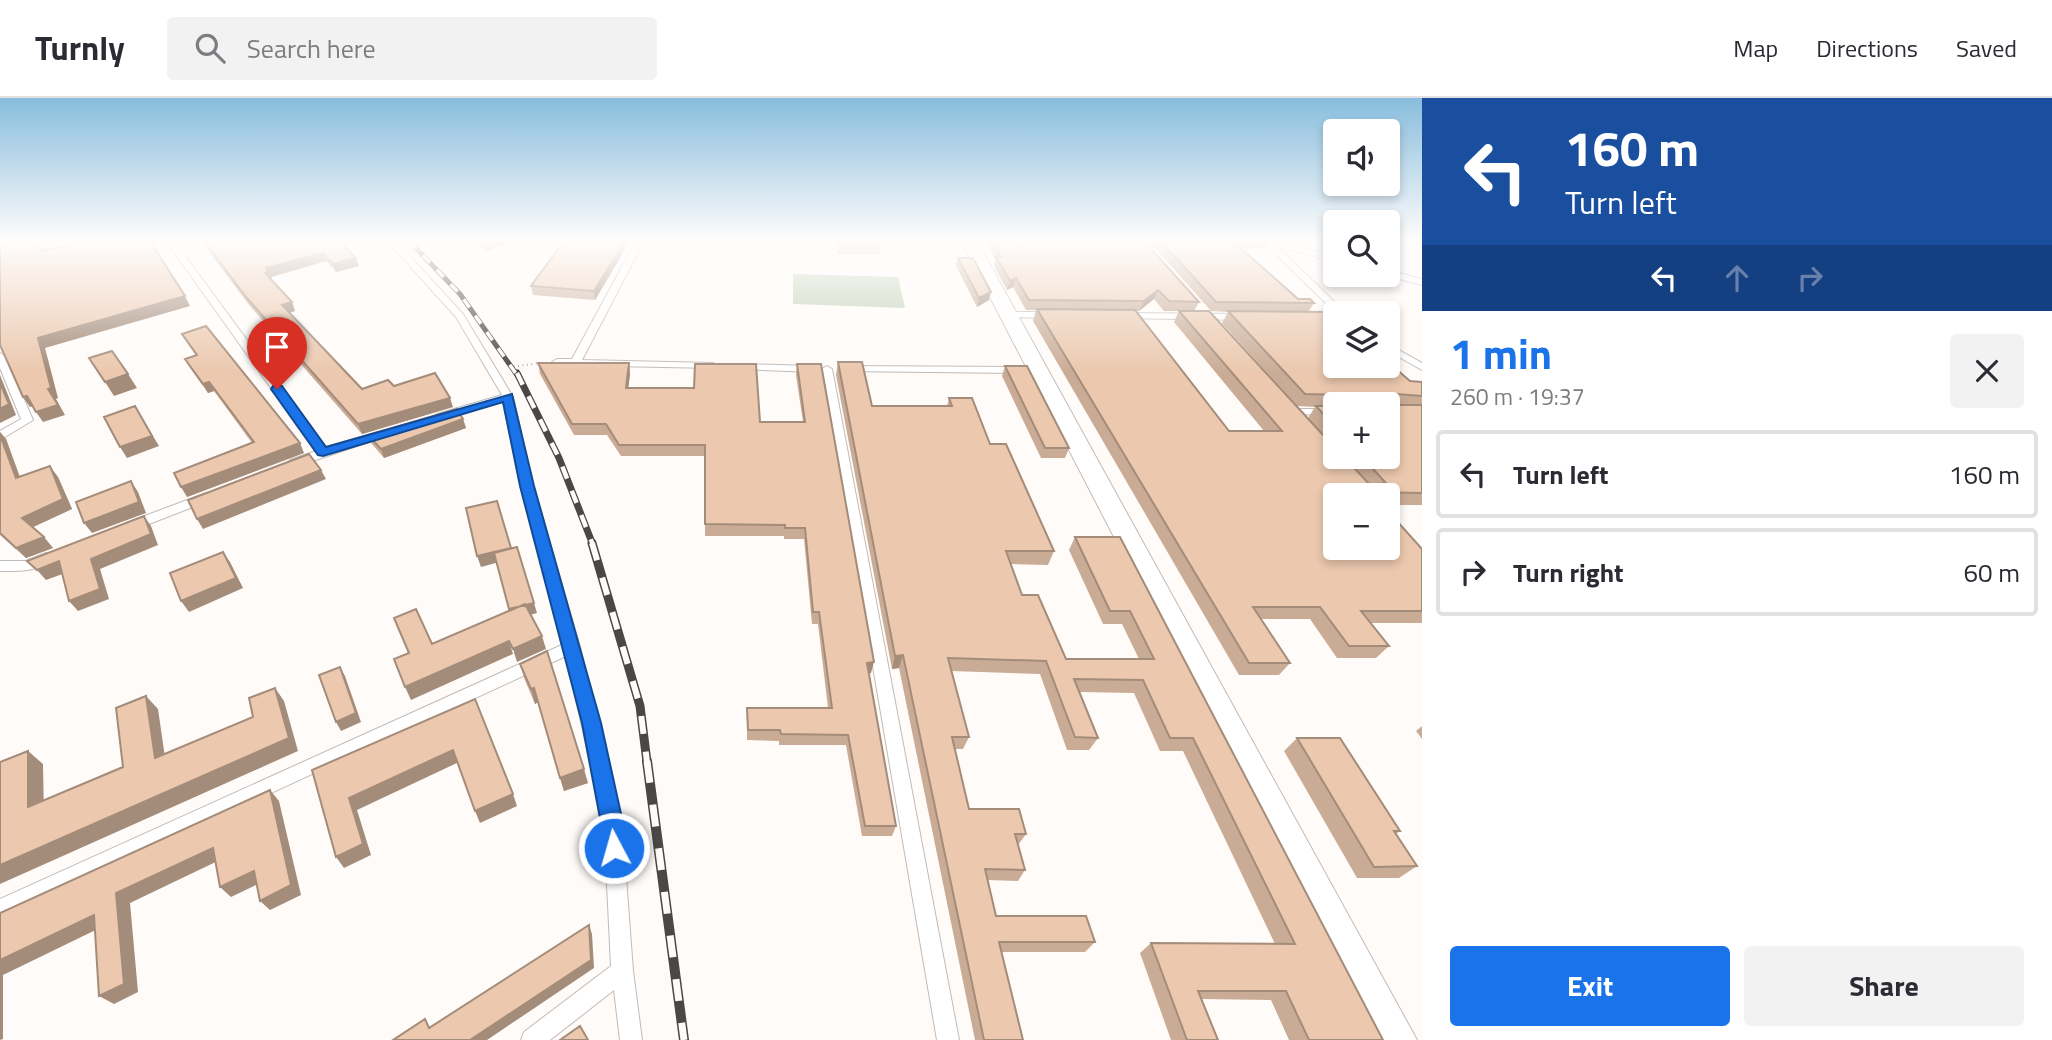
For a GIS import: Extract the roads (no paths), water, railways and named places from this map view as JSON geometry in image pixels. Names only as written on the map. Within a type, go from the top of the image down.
[{"type":"street","points":[[992,285],[1396,1040]]},
{"type":"lane","points":[[202,285],[323,452]]},
{"type":"lane","points":[[431,285],[460,317],[508,397],[527,486],[572,647],[613,823],[622,971],[631,1040]]},
{"type":"lane","points":[[576,362],[617,285]]},
{"type":"lane","points":[[1312,285],[1329,301]]},
{"type":"lane","points":[[1200,307],[1217,326]]},
{"type":"lane","points":[[1008,315],[1061,315]]},
{"type":"lane","points":[[1115,316],[1259,317]]},
{"type":"lane","points":[[1400,354],[1422,367]]},
{"type":"lane","points":[[0,356],[27,419],[0,436]]},
{"type":"lane","points":[[557,362],[721,366]]},
{"type":"lane","points":[[734,367],[1038,370]]},
{"type":"lane","points":[[827,369],[948,1040]]},
{"type":"lane","points":[[424,421],[508,397]]},
{"type":"lane","points":[[1285,402],[1303,422]]},
{"type":"lane","points":[[1293,412],[1323,412]]},
{"type":"lane","points":[[284,467],[399,429]]},
{"type":"lane","points":[[117,531],[220,491]]},
{"type":"lane","points":[[0,566],[27,566],[53,556]]},
{"type":"lane","points":[[0,909],[572,647]]},
{"type":"lane","points":[[532,1040],[622,971]]},
{"type":"railway","points":[[451,285],[517,375]]},
{"type":"railway","points":[[517,373],[559,458],[593,545]]},
{"type":"railway","points":[[592,543],[640,706],[647,762]]},
{"type":"railway","points":[[647,761],[684,1040]]}]
